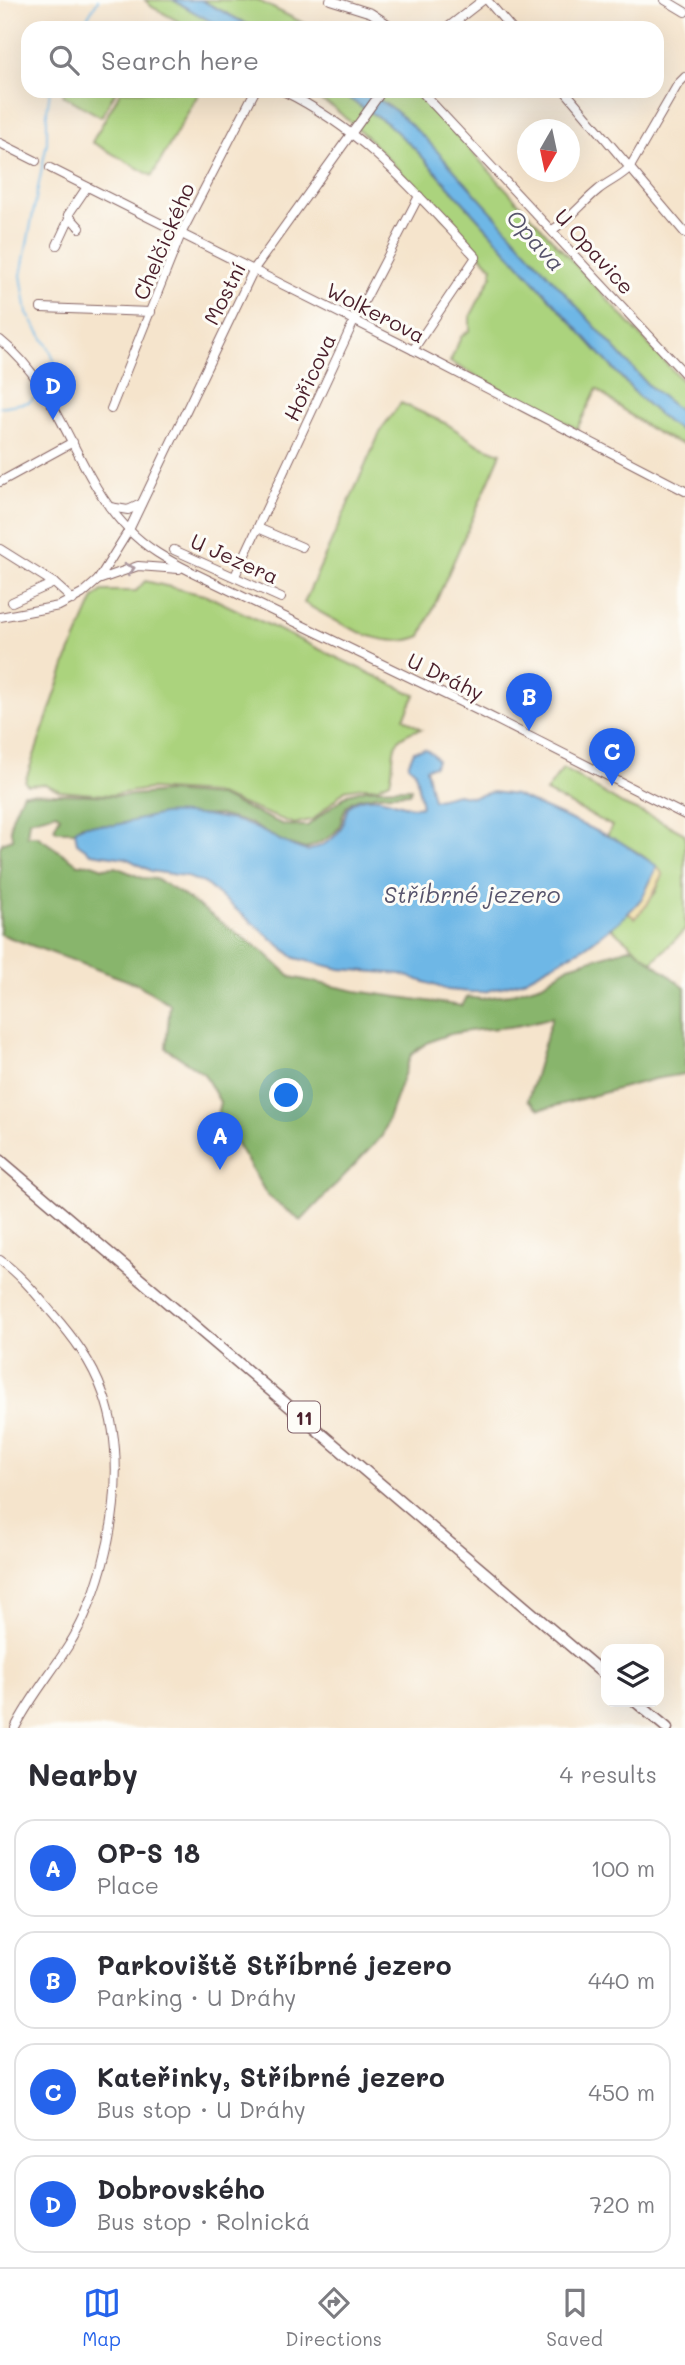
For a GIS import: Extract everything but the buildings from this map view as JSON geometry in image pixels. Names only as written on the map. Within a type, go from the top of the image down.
[{"type":"main road","name":"11","points":[[0,1160],[601,1672]]},
{"type":"main road","points":[[642,1707],[667,1728]]},
{"type":"street","points":[[330,0],[371,13],[383,21]]},
{"type":"street","points":[[456,21],[485,0],[504,21]]},
{"type":"street","points":[[665,0],[685,12]]},
{"type":"street","points":[[552,230],[575,214],[601,187],[621,176],[630,167],[678,84],[685,77]]},
{"type":"street","name":"Chelčického","points":[[111,409],[181,233],[251,98]]},
{"type":"street","points":[[298,98],[354,130],[388,162],[475,257],[413,350]]},
{"type":"street","name":"Mostní","points":[[129,530],[254,269],[377,98]]},
{"type":"street","name":"U Opavice","points":[[428,98],[685,374]]},
{"type":"street","points":[[571,98],[685,233]]},
{"type":"street","points":[[0,143],[36,161]]},
{"type":"street","name":"Wolkerova","points":[[50,168],[254,269],[685,491]]},
{"type":"street","points":[[57,245],[70,217],[68,215],[87,187]]},
{"type":"street","name":"Hořicova","points":[[235,576],[354,321],[419,196]]},
{"type":"street","points":[[70,217],[80,228]]},
{"type":"street","points":[[41,308],[151,312]]},
{"type":"street","points":[[0,340],[32,372],[110,507],[129,530]]},
{"type":"street","points":[[0,482],[73,442]]},
{"type":"street","points":[[110,507],[128,510],[141,504]]},
{"type":"street","points":[[258,528],[302,548]]},
{"type":"street","name":"U Dráhy","points":[[98,580],[129,530],[148,547],[190,571],[685,815]]},
{"type":"street","points":[[0,549],[54,583],[73,600]]},
{"type":"street","name":"U Jezera","points":[[174,550],[281,598]]},
{"type":"street","name":"U Dráhy","points":[[5,616],[44,610],[73,600],[98,580],[138,566],[190,571]]},
{"type":"street","points":[[12,602],[54,583]]},
{"type":"street","points":[[0,1259],[33,1290],[88,1360],[104,1393],[109,1411],[115,1439],[116,1464],[110,1531],[93,1595],[68,1649],[15,1728]]},
{"type":"green space","points":[[145,0],[173,0],[210,21],[177,21]]},
{"type":"green space","points":[[201,0],[257,0],[299,21],[241,21]]},
{"type":"green space","points":[[68,98],[112,98],[101,117]]},
{"type":"green space","points":[[117,98],[196,98],[152,176],[92,142]]},
{"type":"green space","points":[[316,98],[348,98],[387,123],[416,150],[638,396],[667,422],[685,433],[685,444],[662,436],[597,389],[577,429],[450,362],[461,337],[470,330],[470,317],[492,275],[492,267],[367,137],[333,107]]},
{"type":"green space","points":[[376,98],[422,98],[685,384],[685,415],[648,385],[396,111]]},
{"type":"green space","points":[[401,403],[447,424],[477,444],[501,453],[421,636],[391,641],[360,633],[304,603],[382,428]]},
{"type":"green space","points":[[145,581],[208,596],[415,695],[404,718],[421,729],[409,733],[397,743],[390,781],[378,787],[345,790],[314,819],[294,824],[213,793],[150,789],[110,795],[60,791],[45,784],[28,785],[25,782],[67,660],[94,598],[102,591],[136,591]]},
{"type":"green space","name":"Stříbrné jezero","points":[[563,768],[622,804],[685,834],[685,930],[652,962],[611,928],[628,913],[635,918],[656,892],[662,875],[644,857],[607,836],[612,826],[546,792]]},
{"type":"green space","points":[[411,788],[410,793],[355,800],[346,807],[336,832],[306,849],[285,843],[249,823],[219,815],[148,818],[112,826],[82,825],[75,831],[57,831],[54,828],[60,816],[56,813],[29,820],[27,836],[37,836],[78,864],[116,867],[142,878],[156,879],[180,893],[265,953],[291,977],[356,991],[462,1006],[467,997],[481,999],[509,994],[542,984],[569,966],[633,947],[685,988],[685,1074],[654,1079],[548,1108],[539,1109],[528,1100],[552,1017],[515,1026],[457,1033],[422,1046],[411,1055],[382,1136],[301,1221],[267,1195],[236,1142],[213,1133],[220,1102],[204,1074],[166,1048],[170,1004],[137,984],[0,934],[0,847],[3,842],[13,839],[11,821],[23,793],[122,796],[166,792],[219,796],[284,825],[307,826],[348,794],[366,789]]},
{"type":"sand","points":[[657,866],[663,875],[647,905],[635,918],[628,913],[646,890]]},
{"type":"water","points":[[173,0],[201,0],[241,21],[210,21]]},
{"type":"water","points":[[348,98],[376,98],[396,111],[427,140],[648,385],[685,415],[685,433],[667,422],[638,396],[416,150],[387,123]]},
{"type":"water","name":"Stříbrné jezero","points":[[425,749],[437,760],[435,766],[426,768],[433,800],[457,794],[473,797],[492,792],[515,795],[619,841],[657,866],[643,897],[621,920],[585,947],[520,982],[484,992],[448,990],[401,974],[340,969],[295,958],[204,883],[184,876],[151,871],[126,858],[91,853],[77,843],[75,831],[83,826],[115,825],[158,815],[176,814],[235,821],[307,851],[336,835],[348,808],[358,800],[376,798],[408,806],[422,806],[415,771],[408,765],[414,751]]},
{"type":"waterway","points":[[85,21],[98,0]]},
{"type":"waterway","points":[[49,98],[47,142],[21,275],[27,313],[55,363],[53,377]]},
{"type":"waterway","points":[[0,407],[29,402],[37,396]]},
{"type":"place","name":"Dobrovského","points":[[53,420]]},
{"type":"place","name":"Parkoviště Stříbrné jezero","points":[[529,731]]},
{"type":"place","name":"Kateřinky, Stříbrné jezero","points":[[612,786]]},
{"type":"place","name":"OP-S 18","points":[[220,1170]]},
{"type":"water label","name":"Opava","points":[[536,240]]}]
